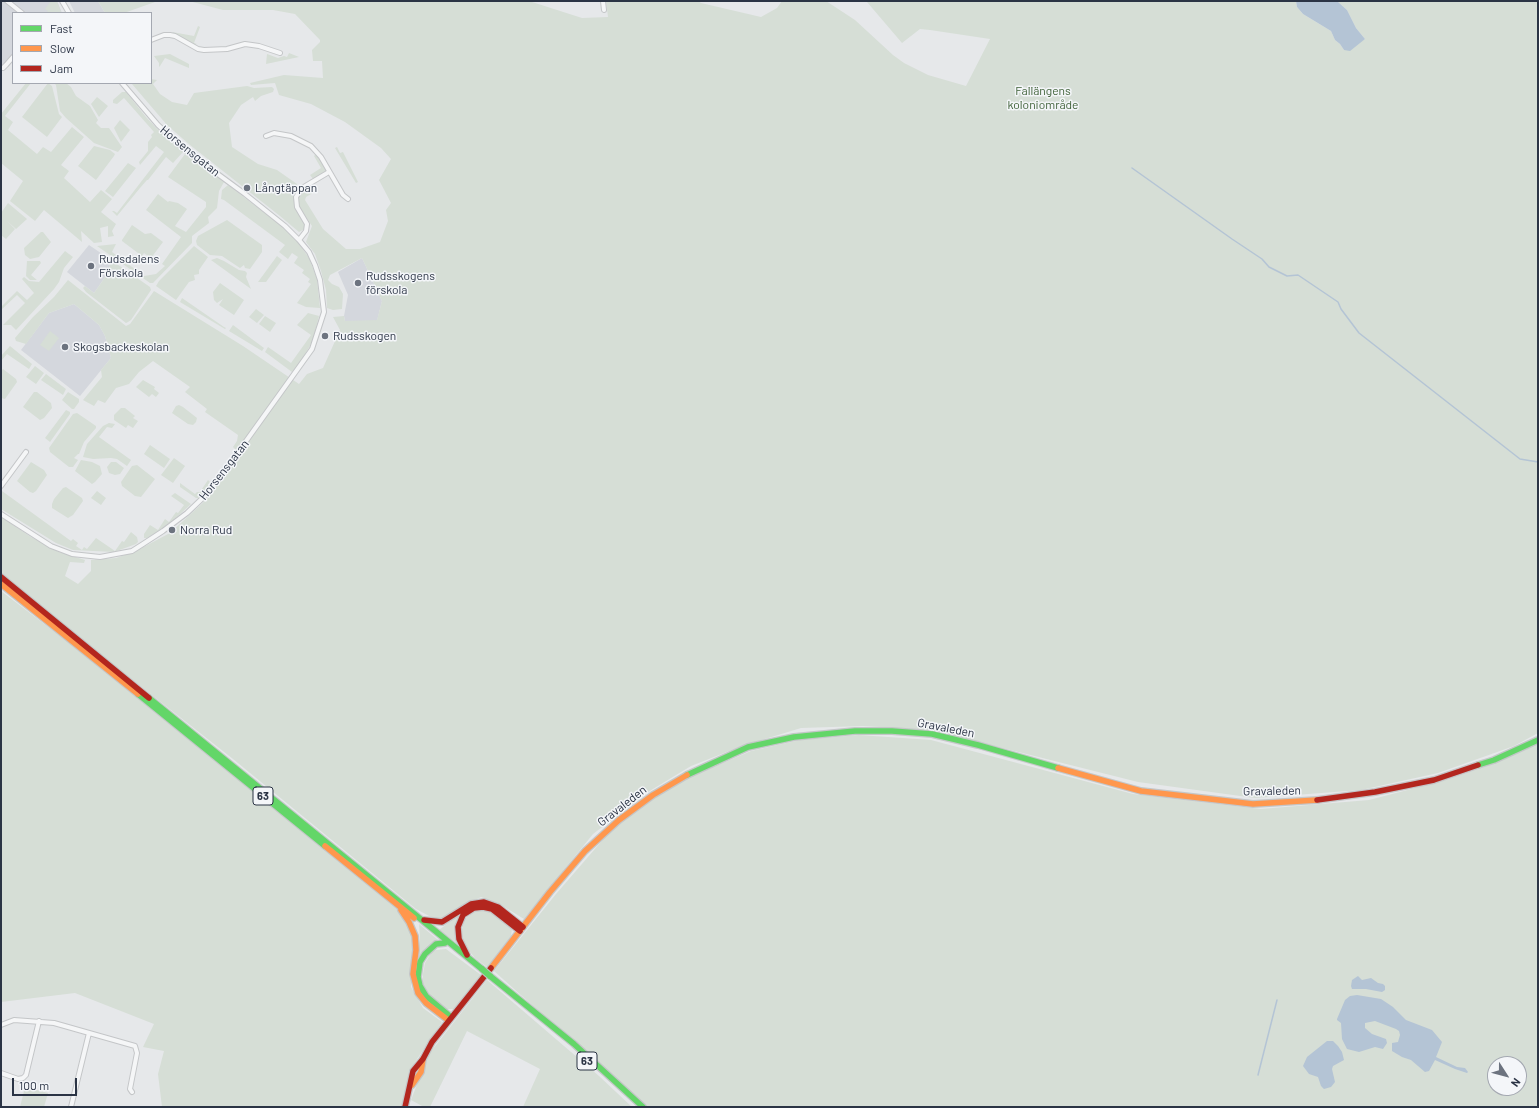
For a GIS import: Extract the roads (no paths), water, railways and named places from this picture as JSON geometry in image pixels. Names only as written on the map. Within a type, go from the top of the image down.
[{"type":"main road","name":"63","points":[[1,577],[469,958],[637,1107]]},
{"type":"main road","name":"63","points":[[1,584],[445,943],[481,970]]},
{"type":"main road","name":"Gravaleden","points":[[405,1107],[413,1071],[423,1058],[432,1042],[585,851],[619,820],[653,795],[692,772],[748,747],[794,737],[855,731],[892,731],[932,734],[978,745],[1141,792],[1253,804],[1323,800],[1375,792],[1434,780],[1494,760],[1538,740]]},
{"type":"main road","points":[[395,902],[409,922],[415,936],[416,950],[413,974],[418,993],[426,1003],[449,1019]]},
{"type":"main road","points":[[422,919],[433,922],[442,922],[471,904],[484,902],[498,907],[522,929]]},
{"type":"main road","points":[[469,958],[461,944],[458,931],[461,919],[471,910],[483,907],[492,909],[522,929]]},
{"type":"main road","points":[[445,943],[436,944],[425,954],[419,966],[418,977],[420,986],[426,996],[449,1019]]},
{"type":"main road","name":"63","points":[[489,977],[574,1044],[643,1107]]},
{"type":"street","points":[[7,1],[21,12]]},
{"type":"street","points":[[62,1],[68,12]]},
{"type":"street","points":[[603,1],[604,10]]},
{"type":"street","points":[[152,40],[164,35],[170,35],[175,36],[198,49],[204,50],[228,49],[245,44],[258,46],[280,53]]},
{"type":"street","points":[[1,68],[3,68],[12,58]]},
{"type":"street","name":"Horsensgatan","points":[[1,514],[29,533],[52,546],[72,554],[100,557],[132,551],[187,513],[208,493],[298,370],[312,348],[324,312],[320,280],[309,252],[300,240],[245,194],[185,150],[158,125],[125,84]]},
{"type":"street","points":[[266,136],[274,133],[291,136],[311,146],[321,157],[343,194],[348,199]]},
{"type":"street","points":[[300,240],[306,232],[307,224],[297,206],[296,197],[302,188],[329,172]]},
{"type":"street","points":[[1,486],[26,452]]},
{"type":"street","points":[[1,1025],[14,1020],[54,1023],[135,1046],[137,1053],[130,1089],[132,1092]]},
{"type":"street","points":[[1,1073],[18,1079],[23,1078],[26,1075],[38,1021]]},
{"type":"street","points":[[72,1107],[89,1033]]},
{"type":"water","points":[[1296,1],[1337,1],[1347,10],[1356,28],[1365,39],[1350,51],[1344,50],[1335,40],[1331,31],[1303,14],[1297,7]]},
{"type":"water","points":[[1358,976],[1362,980],[1371,978],[1378,983],[1383,984],[1385,986],[1385,990],[1382,992],[1366,989],[1352,989],[1352,980]]},
{"type":"water","points":[[1357,995],[1381,999],[1393,1007],[1406,1020],[1432,1030],[1442,1042],[1436,1057],[1457,1067],[1465,1068],[1468,1072],[1455,1069],[1435,1060],[1429,1071],[1425,1072],[1411,1060],[1392,1051],[1392,1043],[1398,1042],[1400,1035],[1399,1031],[1375,1021],[1365,1023],[1365,1028],[1372,1034],[1386,1039],[1387,1043],[1383,1049],[1375,1047],[1359,1052],[1347,1049],[1342,1039],[1341,1023],[1337,1019],[1345,1000],[1350,996]]},
{"type":"water","points":[[1327,1041],[1333,1041],[1338,1046],[1342,1052],[1344,1060],[1333,1066],[1332,1069],[1335,1082],[1331,1087],[1324,1089],[1321,1086],[1318,1077],[1309,1074],[1303,1066],[1307,1057]]},
{"type":"waterway","points":[[1132,168],[1262,259],[1269,267],[1287,276],[1298,275],[1338,302],[1341,309],[1359,333],[1520,459],[1538,462]]},
{"type":"waterway","points":[[1258,1075],[1277,1000]]},
{"type":"place","name":"Långtäppan","points":[[247,188]]},
{"type":"place","name":"Rudsdalens Förskola","points":[[91,266]]},
{"type":"place","name":"Rudsskogens förskola","points":[[358,283]]},
{"type":"place","name":"Rudsskogen","points":[[325,336]]},
{"type":"place","name":"Skogsbackeskolan","points":[[65,347]]},
{"type":"place","name":"Norra Rud","points":[[172,530]]},
{"type":"park label","name":"Fallängens koloniområde","points":[[1043,98]]}]
